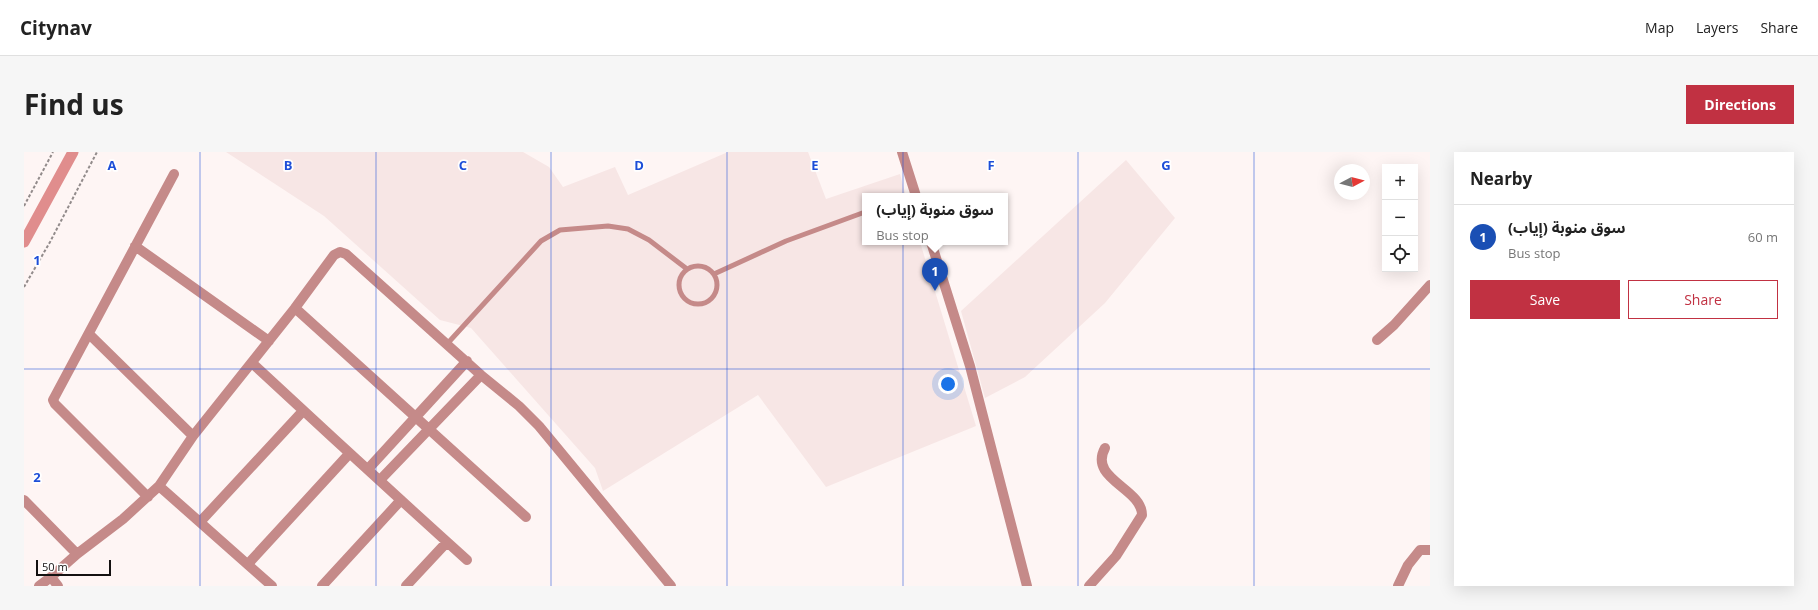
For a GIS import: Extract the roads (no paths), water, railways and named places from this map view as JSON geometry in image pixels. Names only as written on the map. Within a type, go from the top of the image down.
[{"type":"street","points":[[902,152],[913,193]]},
{"type":"street","points":[[148,497],[55,404],[53,400],[90,334],[134,246],[174,174]]},
{"type":"street","points":[[932,245],[972,373],[1027,586]]},
{"type":"street","points":[[134,246],[269,341]]},
{"type":"street","points":[[38,586],[52,577],[77,554],[123,519],[159,486],[193,436],[295,308],[334,255],[340,252],[346,254],[481,375],[519,406],[539,426],[671,586]]},
{"type":"street","points":[[1377,340],[1394,325],[1430,285]]},
{"type":"street","points":[[295,308],[526,517]]},
{"type":"street","points":[[90,334],[193,436]]},
{"type":"street","points":[[368,469],[467,361]]},
{"type":"street","points":[[252,363],[349,454],[368,469],[467,560]]},
{"type":"street","points":[[380,480],[481,375]]},
{"type":"street","points":[[200,522],[303,411]]},
{"type":"street","points":[[1089,586],[1116,556],[1142,515],[1142,510],[1138,500],[1115,482],[1105,469],[1102,458],[1105,448]]},
{"type":"street","points":[[248,564],[349,454]]},
{"type":"street","points":[[159,486],[272,586]]},
{"type":"street","points":[[24,500],[77,554]]},
{"type":"street","points":[[322,586],[401,500]]},
{"type":"street","points":[[406,586],[447,542]]},
{"type":"street","points":[[1398,586],[1408,565],[1420,550],[1430,550]]},
{"type":"street","points":[[52,577],[58,586]]},
{"type":"lane","points":[[714,274],[786,241],[862,213]]},
{"type":"lane","points":[[447,344],[542,240],[560,230],[608,226],[628,229],[649,240],[687,269]]},
{"type":"lane","points":[[698,266],[709,270],[714,274],[717,282],[716,291],[708,300],[697,304],[686,300],[680,290],[680,278],[687,269],[698,266]]},
{"type":"waterway","points":[[24,242],[73,152]]},
{"type":"place","name":"سوق منوبة (إياب)","points":[[935,291]]}]
